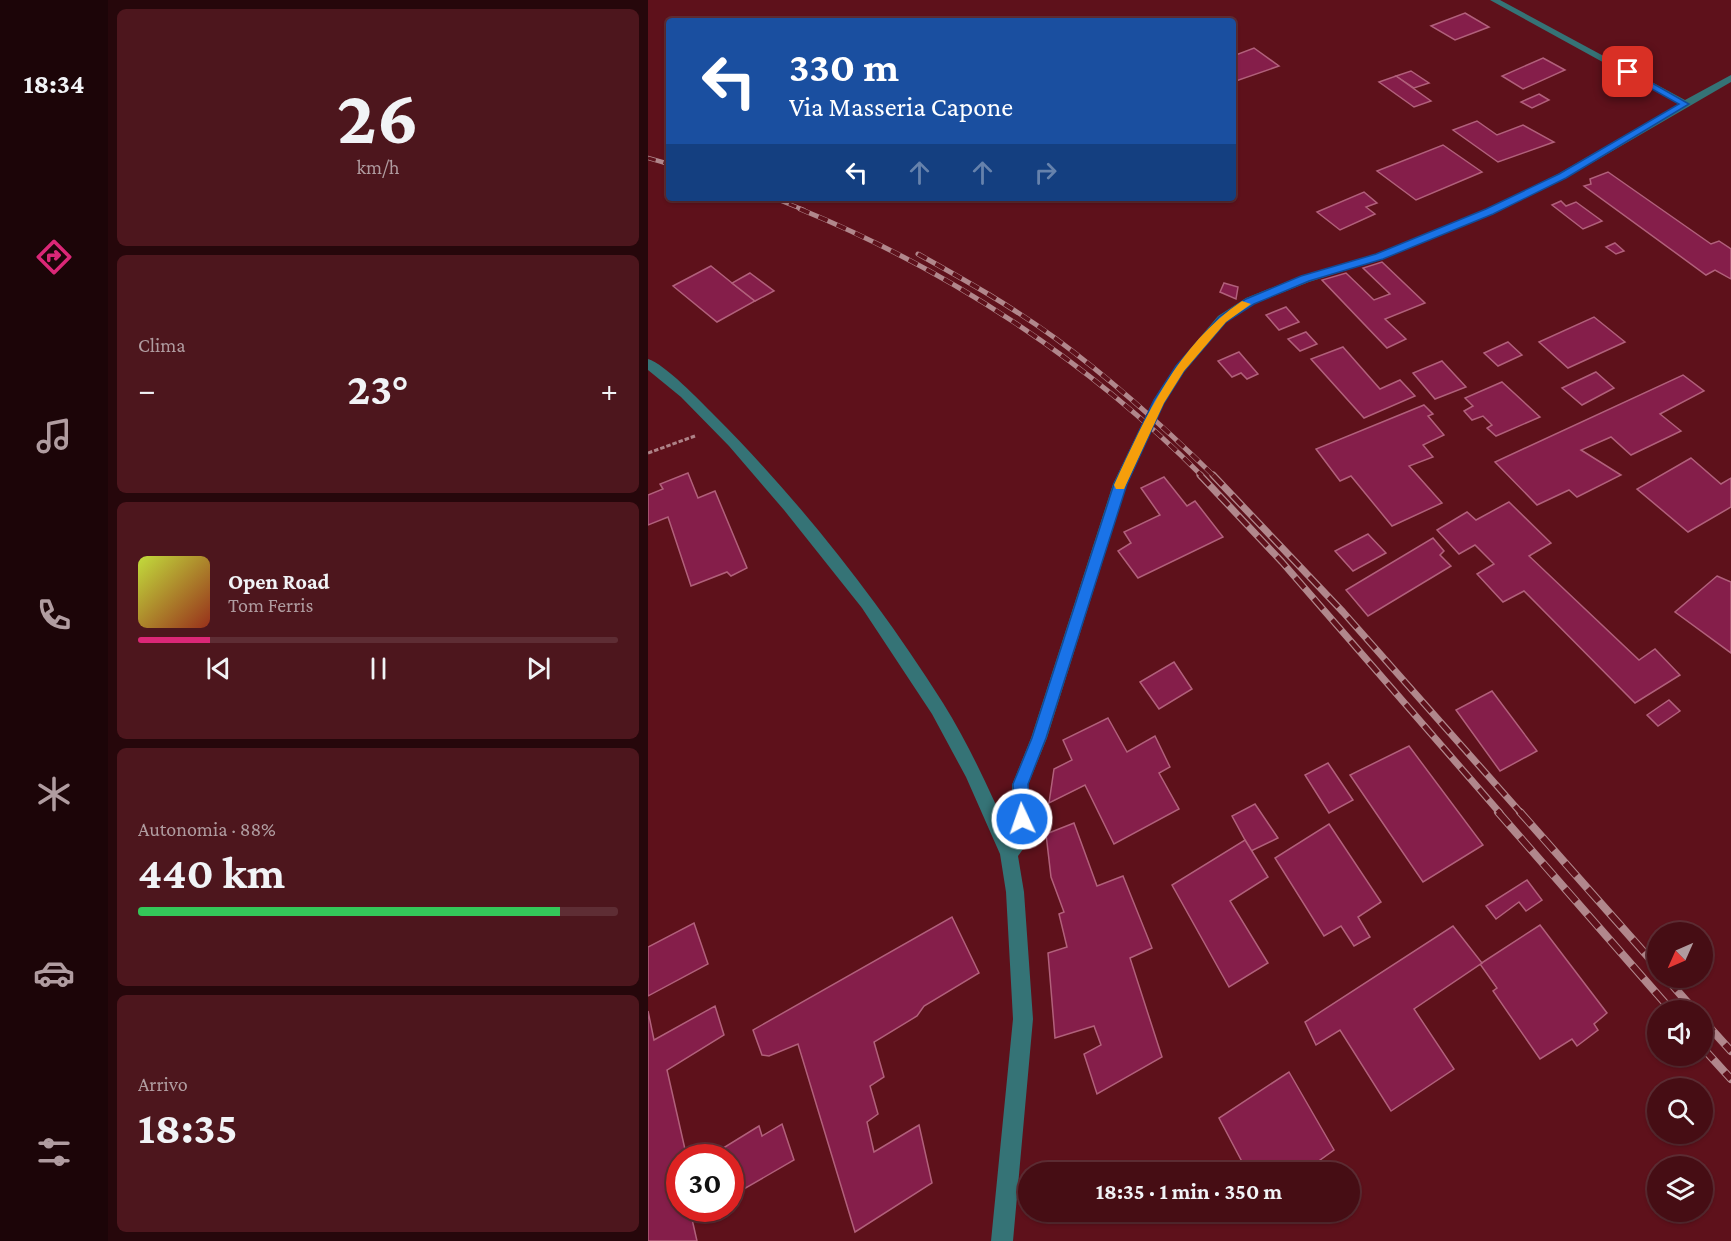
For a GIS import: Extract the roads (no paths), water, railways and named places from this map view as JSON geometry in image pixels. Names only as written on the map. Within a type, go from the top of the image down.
[{"type":"street","points":[[1494,0],[1685,104]]},
{"type":"street","points":[[1009,853],[1023,837],[1020,784],[1039,738],[1120,484],[1164,394],[1180,369],[1222,320],[1250,301],[1305,279],[1380,256],[1489,212],[1562,176],[1731,78]]},
{"type":"street","points":[[648,363],[719,427],[789,506],[873,614],[938,709],[972,771],[1009,853],[1015,892],[1023,1019],[1002,1241]]},
{"type":"railway","points":[[648,158],[666,163]]},
{"type":"railway","points":[[782,201],[804,210]]},
{"type":"railway","points":[[800,209],[910,260],[1014,322],[1112,394],[1202,476]]},
{"type":"railway","points":[[918,254],[1005,304],[1055,338],[1137,404],[1213,476]]},
{"type":"railway","points":[[1200,475],[1282,562],[1500,813]]},
{"type":"railway","points":[[1213,476],[1343,612],[1521,813]]},
{"type":"railway","points":[[1498,812],[1662,1000]]},
{"type":"railway","points":[[1520,812],[1647,956]]},
{"type":"railway","points":[[1675,988],[1685,1000]]},
{"type":"railway","points":[[1713,1031],[1731,1051]]},
{"type":"railway","points":[[1713,1059],[1731,1079]]}]
